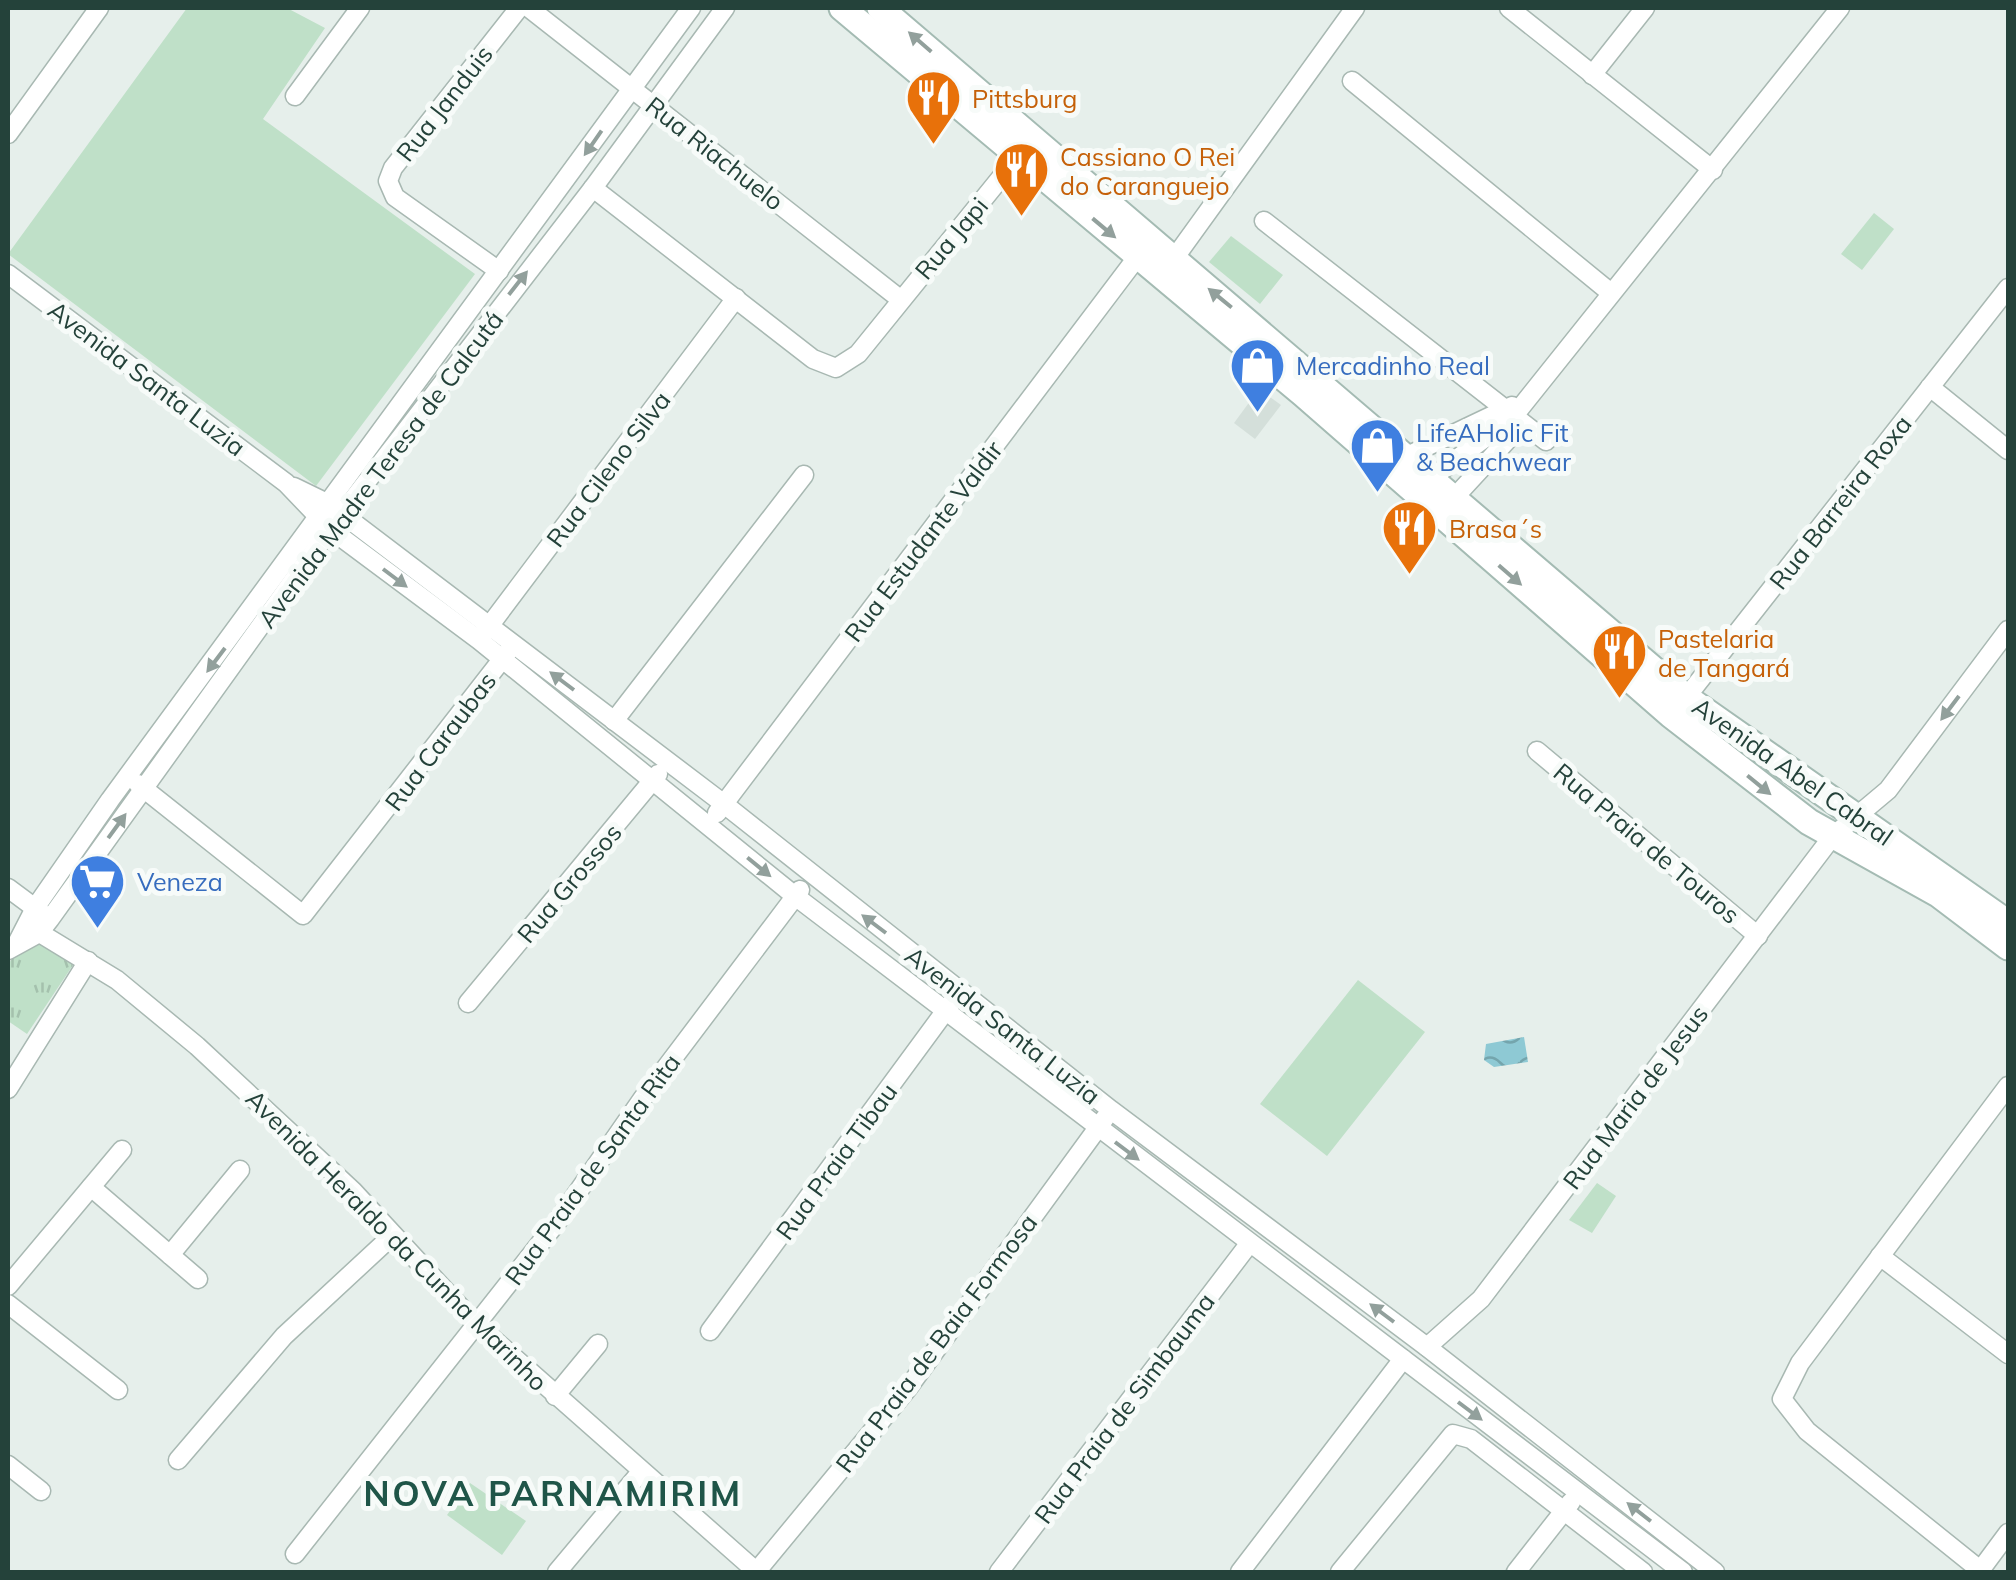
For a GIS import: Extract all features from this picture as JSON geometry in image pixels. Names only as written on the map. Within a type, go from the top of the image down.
[{"type":"main road","name":"Avenida Abel Cabral","points":[[842,8],[1025,147],[1832,837],[1938,894],[2008,947]]},
{"type":"main road","name":"Avenida Abel Cabral","points":[[880,8],[1138,256],[1167,268],[1454,498],[1679,707],[1731,732],[1859,816],[2008,924]]},
{"type":"street","points":[[8,134],[99,8]]},
{"type":"street","points":[[295,96],[360,8]]},
{"type":"street","name":"Rua Janduis","points":[[499,271],[396,197],[388,181],[518,8]]},
{"type":"street","name":"Rua Riachuelo","points":[[528,8],[900,300]]},
{"type":"street","name":"Avenida Madre Teresa de Calcutá","points":[[37,921],[145,790],[499,271],[691,8]]},
{"type":"street","name":"Avenida Madre Teresa de Calcutá","points":[[37,921],[128,776],[592,188],[725,8]]},
{"type":"street","points":[[1167,268],[1355,8]]},
{"type":"street","points":[[1509,8],[1712,170]]},
{"type":"street","points":[[1592,75],[1646,8]]},
{"type":"street","points":[[1454,498],[1526,399],[1840,8]]},
{"type":"street","points":[[1352,81],[1612,293]]},
{"type":"street","name":"Rua Japi","points":[[592,188],[825,367],[846,363],[870,338],[1025,147]]},
{"type":"street","points":[[1264,221],[1546,441]]},
{"type":"street","name":"Rua Estudante Valdir","points":[[707,825],[1138,256]]},
{"type":"street","name":"Avenida Santa Luzia","points":[[8,274],[484,633],[615,752],[796,896],[1683,1572]]},
{"type":"street","name":"Rua Barreira Roxa","points":[[1679,707],[2008,288]]},
{"type":"street","name":"Rua Cileno Silva","points":[[484,633],[736,298]]},
{"type":"street","points":[[1930,387],[2008,450]]},
{"type":"street","points":[[1405,458],[1513,417]]},
{"type":"street","points":[[1430,479],[1513,417]]},
{"type":"street","points":[[614,721],[804,475]]},
{"type":"street","name":"Rua Maria de Jesus","points":[[1427,1347],[1482,1299],[1832,837],[1888,790],[2008,630]]},
{"type":"street","name":"Avenida Santa Luzia","points":[[508,652],[614,721],[724,804],[810,876],[961,989],[1111,1110],[1427,1347],[1716,1572]]},
{"type":"street","name":"Rua Caraubas","points":[[145,790],[303,916],[508,652]]},
{"type":"street","points":[[615,752],[630,733]]},
{"type":"street","name":"Rua Praia de Touros","points":[[1537,751],[1758,936]]},
{"type":"street","name":"Rua Grossos","points":[[468,1002],[666,761]]},
{"type":"street","points":[[128,776],[145,790]]},
{"type":"street","name":"Rua Praia de Santa Rita","points":[[295,1554],[557,1222],[643,1098],[810,876]]},
{"type":"street","name":"Avenida Heraldo da Cunha Marinho","points":[[8,888],[37,921],[143,1000],[283,1123],[476,1324],[756,1572]]},
{"type":"street","points":[[12,946],[37,921]]},
{"type":"street","points":[[8,1090],[88,961]]},
{"type":"street","name":"Rua Praia Tibau","points":[[710,1331],[961,989]]},
{"type":"street","points":[[2008,1086],[2002,1108],[1880,1256],[1800,1363],[1782,1399],[1794,1418],[1980,1571],[2008,1533]]},
{"type":"street","name":"Rua Praia de Baia Formosa","points":[[756,1572],[908,1388],[1111,1110]]},
{"type":"street","points":[[8,1286],[122,1150]]},
{"type":"street","points":[[170,1255],[240,1170]]},
{"type":"street","points":[[91,1188],[198,1279]]},
{"type":"street","points":[[178,1460],[284,1336],[393,1235]]},
{"type":"street","name":"Rua Praia de Simbauma","points":[[999,1572],[1248,1244]]},
{"type":"street","points":[[1880,1256],[2008,1354]]},
{"type":"street","points":[[8,1304],[118,1390]]},
{"type":"street","points":[[555,1396],[598,1344]]},
{"type":"street","points":[[1240,1572],[1403,1360]]},
{"type":"street","points":[[1340,1572],[1453,1434],[1471,1439],[1643,1572]]},
{"type":"street","points":[[8,1465],[41,1491]]},
{"type":"street","points":[[557,1572],[640,1473]]},
{"type":"street","points":[[1516,1572],[1578,1493]]},
{"type":"shaded area","name":"Mercadinho Real","points":[[1259,389],[1281,405],[1255,439],[1234,423]]},
{"type":"green space","points":[[187,8],[287,8],[325,28],[263,119],[475,274],[316,486],[8,254]]},
{"type":"green space","points":[[1874,213],[1894,229],[1862,270],[1841,254]]},
{"type":"green space","points":[[1231,236],[1283,275],[1260,304],[1209,262]]},
{"type":"green space","points":[[29,937],[73,965],[27,1034],[8,1021],[8,964]]},
{"type":"green space","points":[[1358,980],[1425,1032],[1327,1156],[1260,1104]]},
{"type":"green space","points":[[1597,1183],[1616,1196],[1592,1233],[1569,1220]]},
{"type":"green space","points":[[470,1483],[526,1521],[502,1555],[447,1515]]},
{"type":"water","points":[[1524,1037],[1528,1062],[1494,1067],[1484,1060],[1486,1044]]},
{"type":"place","name":"Pittsburg","points":[[933,147]]},
{"type":"place","name":"Cassiano O Rei do Caranguejo","points":[[1021,219]]},
{"type":"place","name":"Mercadinho Real","points":[[1257,414]]},
{"type":"place","name":"LifeAHolic Fit & Beachwear","points":[[1377,495]]},
{"type":"place","name":"Brasa´s","points":[[1410,577]]},
{"type":"place","name":"Pastelaria de Tangará","points":[[1619,701]]},
{"type":"place","name":"Veneza","points":[[98,930]]},
{"type":"district","name":"NOVA PARNAMIRIM","points":[[553,1493]]}]
